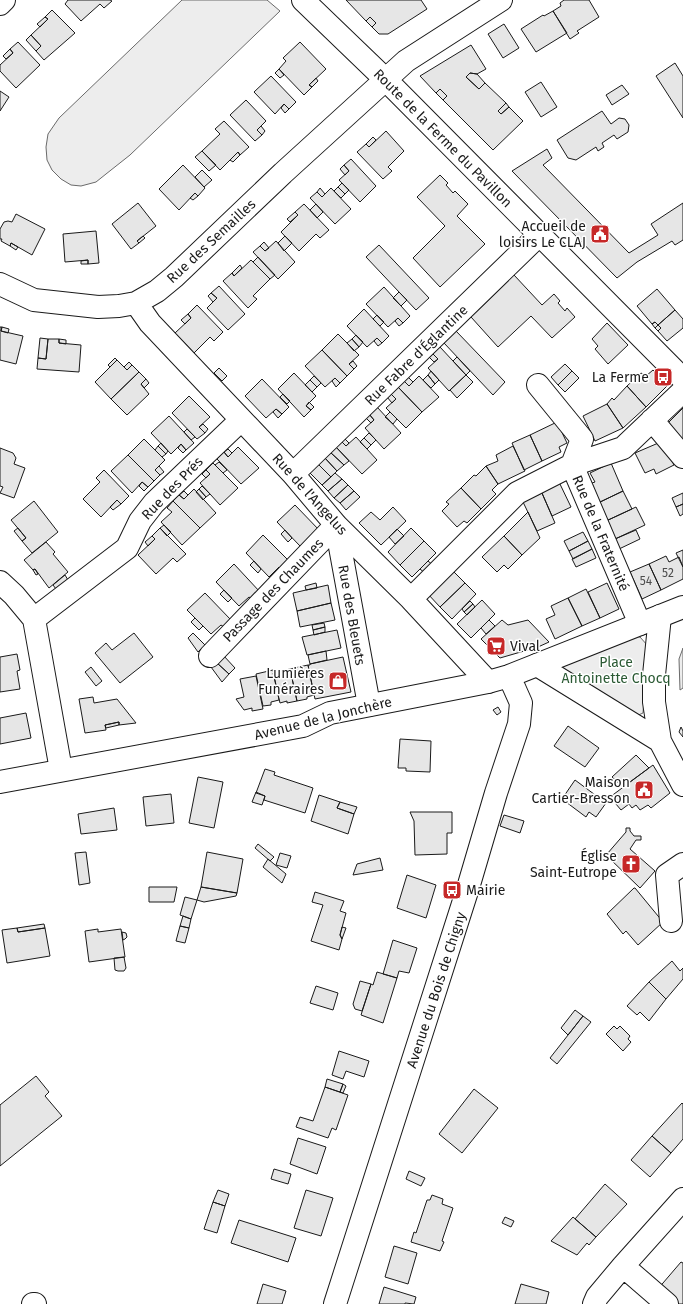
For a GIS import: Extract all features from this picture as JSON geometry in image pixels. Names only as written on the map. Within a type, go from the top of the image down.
[{"type":"street","points":[[0,4],[4,0]]},
{"type":"street","name":"Route de la Ferme du Pavillon","points":[[303,0],[386,79],[683,379]]},
{"type":"street","name":"Rue des Semailles","points":[[0,284],[34,300],[98,307],[119,306],[136,303],[157,291],[174,278],[283,173],[406,61],[501,0]]},
{"type":"street","name":"Rue Fabre d'Églantine","points":[[293,474],[539,235]]},
{"type":"street","name":"Rue de l'Angelus","points":[[136,303],[150,323],[293,474],[336,525],[411,599],[498,679]]},
{"type":"street","name":"Rue de la Fraternité","points":[[538,385],[582,439],[572,465],[640,624]]},
{"type":"street","points":[[411,599],[517,493],[572,465],[622,448],[683,392]]},
{"type":"street","name":"Rue des Prés","points":[[34,619],[127,548],[140,521],[154,503],[242,420]]},
{"type":"street","points":[[652,420],[683,457]]},
{"type":"street","name":"Passage des Chaumes","points":[[210,656],[336,525]]},
{"type":"street","name":"Rue des Bleuets","points":[[336,525],[369,705]]},
{"type":"street","points":[[0,582],[14,595],[34,619],[61,770]]},
{"type":"street","name":"Avenue de la Jonchère","points":[[0,782],[303,726],[330,713],[498,679],[683,607]]},
{"type":"street","points":[[660,616],[654,667],[654,702],[660,741],[683,785]]},
{"type":"street","points":[[537,665],[660,741]]},
{"type":"street","name":"Avenue du Bois de Chigny","points":[[335,1304],[519,724],[521,703],[498,679]]},
{"type":"street","points":[[671,921],[667,875],[683,864]]},
{"type":"street","points":[[594,1304],[597,1297],[623,1266],[683,1199]]},
{"type":"street","points":[[623,1266],[667,1304]]},
{"type":"shaded area","points":[[182,0],[267,0],[280,11],[130,155],[96,182],[81,186],[71,185],[61,179],[52,170],[47,160],[46,147],[48,134],[59,118]]},
{"type":"shaded area","name":"Place Antoinette Chocq","points":[[625,634],[640,637],[648,646],[643,713],[636,716],[556,665]]},
{"type":"shaded area","points":[[683,648],[683,688],[680,690],[679,659]]},
{"type":"building","points":[[68,0],[112,1],[104,8],[100,4],[81,21],[65,4]]},
{"type":"building","points":[[346,0],[421,0],[427,9],[388,34],[379,34],[372,27],[376,23],[370,17],[366,21]]},
{"type":"building","points":[[564,0],[589,0],[599,17],[577,31],[579,33],[570,39],[553,11],[561,6],[560,3]]},
{"type":"building","points":[[52,10],[75,33],[44,60],[36,51],[41,46],[31,35],[48,19],[45,17]]},
{"type":"building","points":[[553,11],[567,33],[536,52],[521,29],[543,15],[544,16]]},
{"type":"building","points":[[45,17],[48,19],[40,27],[37,24]]},
{"type":"building","points":[[370,17],[376,23],[372,27],[366,21]]},
{"type":"building","points":[[504,24],[519,48],[503,58],[488,34]]},
{"type":"building","points":[[31,35],[41,46],[36,51],[26,40]]},
{"type":"building","points":[[18,42],[40,65],[16,88],[0,71],[0,65],[13,53],[10,49]]},
{"type":"building","points":[[300,42],[326,69],[309,85],[312,87],[304,95],[279,69],[286,61],[283,58]]},
{"type":"building","points":[[471,45],[486,69],[477,74],[470,73],[466,77],[479,89],[485,83],[506,103],[498,111],[501,114],[509,107],[523,121],[493,150],[443,100],[447,96],[440,89],[436,93],[420,76]]},
{"type":"building","points":[[10,49],[13,53],[6,59],[3,56]]},
{"type":"building","points":[[675,63],[683,76],[683,118],[656,76]]},
{"type":"building","points":[[279,69],[284,75],[280,78],[275,73]]},
{"type":"building","points":[[470,73],[477,74],[485,83],[479,89],[466,77]]},
{"type":"building","points":[[271,76],[296,102],[289,109],[284,104],[275,114],[254,92]]},
{"type":"building","points":[[316,78],[318,81],[312,87],[309,85]]},
{"type":"building","points":[[541,82],[557,107],[541,117],[525,92]]},
{"type":"building","points":[[622,85],[629,94],[612,105],[606,95]]},
{"type":"building","points":[[440,89],[447,96],[443,100],[436,93]]},
{"type":"building","points":[[0,91],[9,97],[0,111]]},
{"type":"building","points":[[246,100],[266,121],[257,130],[262,135],[255,141],[230,115]]},
{"type":"building","points":[[506,103],[509,107],[501,114],[498,111]]},
{"type":"building","points":[[284,104],[289,109],[285,113],[281,108]]},
{"type":"building","points":[[602,111],[611,124],[619,118],[625,119],[629,125],[628,132],[617,139],[614,135],[602,143],[604,147],[598,151],[596,147],[576,160],[568,158],[557,140]]},
{"type":"building","points":[[224,121],[249,147],[240,155],[238,152],[220,170],[202,151],[220,134],[215,129]]},
{"type":"building","points":[[261,126],[265,131],[262,135],[257,130]]},
{"type":"building","points":[[386,131],[404,151],[388,167],[392,171],[383,179],[357,152],[366,144],[369,147]]},
{"type":"building","points":[[373,137],[376,140],[369,147],[366,144]]},
{"type":"building","points":[[547,149],[552,158],[543,165],[629,253],[658,235],[651,224],[683,203],[683,240],[675,245],[672,241],[637,262],[617,278],[512,171]]},
{"type":"building","points":[[202,151],[216,165],[209,171],[195,157]]},
{"type":"building","points":[[238,152],[240,155],[233,162],[230,160]]},
{"type":"building","points":[[351,159],[376,186],[360,202],[339,180],[349,171],[344,165]]},
{"type":"building","points":[[183,165],[205,188],[198,196],[195,193],[179,210],[159,189]]},
{"type":"building","points":[[344,165],[349,171],[345,175],[340,169]]},
{"type":"building","points":[[202,170],[212,180],[204,187],[195,177]]},
{"type":"building","points":[[440,175],[448,183],[446,185],[453,193],[455,191],[468,204],[457,216],[485,244],[440,287],[413,258],[445,226],[417,197]]},
{"type":"building","points":[[342,183],[349,190],[345,194],[338,187]]},
{"type":"building","points":[[338,187],[345,194],[341,198],[334,191]]},
{"type":"building","points":[[320,188],[325,194],[322,197],[317,192]]},
{"type":"building","points":[[331,188],[351,209],[335,224],[310,198],[317,192],[322,197]]},
{"type":"building","points":[[195,193],[198,196],[193,200],[190,198]]},
{"type":"building","points":[[138,203],[156,226],[137,241],[139,243],[131,249],[112,224]]},
{"type":"building","points":[[304,204],[329,230],[320,238],[316,234],[299,251],[281,232],[298,215],[295,212]]},
{"type":"building","points":[[316,204],[323,212],[317,218],[310,210]]},
{"type":"building","points":[[295,212],[298,215],[290,222],[287,219]]},
{"type":"building","points":[[16,214],[45,229],[32,255],[11,243],[10,246],[0,239],[0,229],[4,222],[12,222]]},
{"type":"building","points":[[96,231],[99,263],[88,264],[88,260],[65,262],[63,234]]},
{"type":"building","points":[[143,236],[145,238],[139,243],[137,241]]},
{"type":"building","points":[[285,236],[292,243],[284,251],[278,243]]},
{"type":"building","points":[[276,241],[295,262],[278,279],[253,252],[260,246],[265,251]]},
{"type":"building","points":[[264,242],[269,248],[265,251],[260,246]]},
{"type":"building","points":[[11,243],[18,247],[16,250],[10,246]]},
{"type":"building","points":[[379,245],[429,298],[416,310],[366,257]]},
{"type":"building","points":[[258,257],[275,275],[270,279],[253,262]]},
{"type":"building","points":[[88,260],[88,264],[81,264],[81,261]]},
{"type":"building","points":[[251,260],[270,279],[253,296],[257,299],[248,308],[223,281],[232,273],[234,276]]},
{"type":"building","points":[[240,265],[242,268],[234,276],[232,273]]},
{"type":"building","points":[[514,275],[542,305],[554,294],[560,301],[558,303],[565,311],[567,308],[575,317],[552,338],[531,316],[498,347],[471,317]]},
{"type":"building","points":[[219,286],[245,314],[228,330],[207,308],[217,298],[211,293]]},
{"type":"building","points":[[384,287],[410,316],[403,323],[398,318],[388,327],[366,304]]},
{"type":"building","points":[[657,289],[675,310],[658,325],[655,322],[652,324],[637,306]]},
{"type":"building","points":[[399,292],[407,300],[401,306],[393,298]]},
{"type":"building","points":[[211,293],[217,298],[213,302],[208,296]]},
{"type":"building","points":[[197,305],[223,332],[214,341],[210,337],[194,353],[175,333],[191,318],[188,314]]},
{"type":"building","points":[[364,309],[389,336],[382,343],[377,338],[367,347],[347,326]]},
{"type":"building","points":[[675,310],[683,319],[683,328],[667,341],[658,331],[661,328],[658,325]]},
{"type":"building","points":[[188,314],[191,318],[185,324],[181,320]]},
{"type":"building","points":[[377,315],[384,322],[380,326],[373,319]]},
{"type":"building","points":[[398,318],[403,323],[399,326],[395,321]]},
{"type":"building","points":[[655,322],[658,325],[655,328],[652,324]]},
{"type":"building","points":[[607,323],[628,345],[608,364],[595,349],[598,346],[592,339]]},
{"type":"building","points":[[658,325],[661,328],[658,331],[655,328]]},
{"type":"building","points":[[0,327],[2,327],[1,331],[23,336],[16,364],[0,360]]},
{"type":"building","points":[[2,327],[9,329],[8,333],[1,331]]},
{"type":"building","points":[[456,331],[505,382],[493,395],[444,343]]},
{"type":"building","points":[[338,334],[359,355],[349,364],[354,369],[347,376],[322,350]]},
{"type":"building","points":[[356,335],[363,342],[359,347],[352,339]]},
{"type":"building","points":[[40,338],[48,339],[46,359],[38,358]]},
{"type":"building","points":[[377,338],[382,343],[378,346],[374,341]]},
{"type":"building","points":[[48,339],[59,339],[59,343],[81,345],[79,372],[37,369],[38,358],[46,359]]},
{"type":"building","points":[[59,339],[66,340],[66,344],[59,343]]},
{"type":"building","points":[[352,339],[359,347],[354,351],[347,343]]},
{"type":"building","points":[[440,347],[466,375],[449,391],[428,368],[438,359],[433,354]]},
{"type":"building","points":[[322,350],[347,376],[340,383],[335,378],[325,387],[305,366]]},
{"type":"building","points":[[433,354],[438,359],[434,362],[429,357]]},
{"type":"building","points":[[457,357],[470,371],[466,375],[453,361]]},
{"type":"building","points":[[115,358],[117,360],[110,367],[108,365]]},
{"type":"building","points":[[117,360],[127,370],[132,365],[139,372],[111,399],[95,382]]},
{"type":"building","points":[[353,361],[357,366],[354,369],[349,364]]},
{"type":"building","points":[[129,362],[132,365],[127,370],[124,367]]},
{"type":"building","points":[[565,364],[572,371],[558,385],[551,377]]},
{"type":"building","points":[[219,368],[227,376],[222,381],[214,373]]},
{"type":"building","points":[[653,370],[668,385],[646,407],[627,386],[641,373],[646,376]]},
{"type":"building","points":[[431,371],[439,380],[435,384],[428,375]]},
{"type":"building","points":[[572,371],[579,378],[565,392],[558,385]]},
{"type":"building","points":[[139,372],[146,379],[141,384],[149,394],[127,415],[111,399]]},
{"type":"building","points":[[294,373],[316,396],[306,406],[311,410],[304,417],[278,389]]},
{"type":"building","points":[[428,375],[435,384],[431,388],[423,380]]},
{"type":"building","points":[[466,375],[473,382],[457,398],[450,390]]},
{"type":"building","points":[[314,376],[321,383],[317,387],[310,380]]},
{"type":"building","points":[[419,376],[439,397],[422,412],[398,387],[404,381],[409,386]]},
{"type":"building","points":[[408,377],[413,382],[409,386],[404,381]]},
{"type":"building","points":[[335,378],[340,383],[336,387],[332,381]]},
{"type":"building","points":[[146,379],[149,383],[144,388],[141,384]]},
{"type":"building","points":[[262,379],[289,407],[282,414],[276,409],[266,418],[245,396]]},
{"type":"building","points":[[310,380],[317,387],[312,392],[305,385]]},
{"type":"building","points":[[627,386],[646,407],[623,428],[607,404],[612,398],[614,400]]},
{"type":"building","points":[[398,387],[422,412],[406,428],[386,408],[396,399],[391,394]]},
{"type":"building","points":[[283,394],[290,401],[287,404],[280,397]]},
{"type":"building","points":[[391,394],[396,399],[392,403],[387,397]]},
{"type":"building","points":[[189,396],[210,417],[199,427],[205,433],[197,439],[172,413]]},
{"type":"building","points":[[309,402],[314,407],[311,410],[306,406]]},
{"type":"building","points":[[607,404],[623,428],[595,441],[583,416]]},
{"type":"building","points":[[377,407],[401,433],[384,449],[365,428],[374,420],[369,414]]},
{"type":"building","points":[[683,408],[683,445],[665,426]]},
{"type":"building","points":[[276,409],[282,414],[278,418],[273,412]]},
{"type":"building","points":[[390,412],[397,419],[393,424],[385,417]]},
{"type":"building","points":[[369,414],[374,420],[371,423],[366,418]]},
{"type":"building","points":[[169,416],[194,443],[186,450],[181,444],[171,454],[151,433]]},
{"type":"building","points":[[557,422],[567,443],[559,447],[561,452],[542,461],[530,435]]},
{"type":"building","points":[[203,424],[208,429],[205,433],[199,427]]},
{"type":"building","points":[[187,429],[195,437],[191,440],[184,432]]},
{"type":"building","points":[[369,433],[376,440],[371,445],[364,438]]},
{"type":"building","points":[[530,435],[542,461],[524,470],[512,443]]},
{"type":"building","points":[[356,437],[377,460],[362,474],[335,446],[341,441],[346,446]]},
{"type":"building","points":[[344,438],[349,443],[346,446],[341,441]]},
{"type":"building","points":[[364,438],[371,445],[367,449],[360,442]]},
{"type":"building","points":[[144,439],[165,460],[155,470],[160,475],[154,481],[128,455]]},
{"type":"building","points":[[663,441],[674,465],[656,474],[654,469],[645,473],[635,453]]},
{"type":"building","points":[[161,443],[168,451],[166,454],[158,446]]},
{"type":"building","points":[[181,444],[186,450],[183,453],[178,448]]},
{"type":"building","points":[[158,446],[166,454],[162,457],[155,450]]},
{"type":"building","points":[[335,446],[349,461],[344,465],[330,452]]},
{"type":"building","points":[[513,446],[525,471],[498,484],[486,466],[498,461],[496,455]]},
{"type":"building","points":[[238,447],[259,468],[241,484],[217,459],[224,452],[228,457]]},
{"type":"building","points":[[0,448],[13,453],[16,458],[14,464],[25,468],[14,498],[0,493],[3,487],[0,486]]},
{"type":"building","points":[[228,449],[232,453],[228,457],[224,452]]},
{"type":"building","points":[[330,452],[344,465],[337,471],[324,457]]},
{"type":"building","points":[[128,455],[154,481],[148,487],[142,482],[132,493],[111,471]]},
{"type":"building","points":[[324,457],[337,471],[331,477],[318,464]]},
{"type":"building","points":[[219,462],[227,470],[223,473],[215,465]]},
{"type":"building","points":[[213,463],[238,488],[220,505],[200,483],[210,474],[206,470]]},
{"type":"building","points":[[611,463],[623,491],[598,503],[589,484],[595,482],[590,473]]},
{"type":"building","points":[[318,464],[331,477],[322,485],[309,472]]},
{"type":"building","points":[[159,466],[164,472],[160,475],[155,470]]},
{"type":"building","points":[[486,466],[498,484],[492,490],[496,494],[481,509],[461,488]]},
{"type":"building","points":[[104,470],[129,496],[121,504],[117,500],[101,517],[83,499],[100,482],[96,478]]},
{"type":"building","points":[[206,470],[210,474],[206,478],[202,474]]},
{"type":"building","points":[[335,473],[342,479],[328,491],[322,485]]},
{"type":"building","points":[[342,479],[348,485],[334,498],[328,491]]},
{"type":"building","points":[[142,482],[148,487],[144,491],[139,486]]},
{"type":"building","points":[[559,482],[571,507],[552,516],[541,491]]},
{"type":"building","points":[[348,485],[354,491],[340,503],[334,498]]},
{"type":"building","points":[[202,486],[210,494],[206,497],[199,489]]},
{"type":"building","points":[[461,488],[481,509],[467,523],[464,521],[457,527],[442,511],[449,504],[446,502]]},
{"type":"building","points":[[194,489],[216,513],[200,528],[173,501],[179,495],[184,499]]},
{"type":"building","points":[[199,489],[206,497],[203,500],[196,492]]},
{"type":"building","points":[[184,491],[188,495],[184,499],[179,495]]},
{"type":"building","points":[[354,491],[360,497],[346,510],[340,503]]},
{"type":"building","points":[[623,491],[632,509],[606,521],[598,503]]},
{"type":"building","points":[[542,493],[555,523],[537,531],[523,502]]},
{"type":"building","points":[[683,493],[683,504],[676,507],[672,498]]},
{"type":"building","points":[[117,500],[121,504],[113,510],[110,507]]},
{"type":"building","points":[[34,501],[58,532],[32,553],[22,541],[26,538],[11,520]]},
{"type":"building","points":[[173,501],[200,528],[182,545],[161,522],[172,512],[167,508]]},
{"type":"building","points":[[683,504],[683,514],[680,516],[676,507]]},
{"type":"building","points":[[295,505],[321,532],[310,537],[300,546],[277,522]]},
{"type":"building","points":[[393,507],[406,521],[381,545],[359,523],[371,512],[380,520]]},
{"type":"building","points":[[636,507],[645,525],[615,539],[606,521]]},
{"type":"building","points":[[528,512],[540,538],[522,555],[504,536]]},
{"type":"building","points":[[164,525],[171,532],[167,536],[160,528]]},
{"type":"building","points":[[18,528],[26,538],[22,541],[14,531]]},
{"type":"building","points":[[160,528],[186,554],[177,562],[173,558],[156,574],[138,555],[155,539],[152,536]]},
{"type":"building","points":[[411,528],[424,541],[400,565],[388,552]]},
{"type":"building","points":[[397,529],[404,536],[395,544],[389,537]]},
{"type":"building","points":[[285,530],[292,538],[288,542],[281,534]]},
{"type":"building","points":[[636,530],[640,539],[619,549],[615,539]]},
{"type":"building","points":[[583,532],[588,541],[569,551],[564,541]]},
{"type":"building","points":[[263,535],[290,562],[282,570],[279,567],[269,577],[246,553]]},
{"type":"building","points":[[152,536],[155,539],[148,546],[145,542]]},
{"type":"building","points":[[504,536],[522,555],[508,569],[504,565],[497,572],[482,557]]},
{"type":"building","points":[[424,541],[436,553],[412,577],[400,565]]},
{"type":"building","points":[[588,541],[592,549],[573,559],[569,551]]},
{"type":"building","points":[[46,542],[55,552],[53,554],[68,572],[49,588],[35,569],[33,570],[24,560]]},
{"type":"building","points":[[592,549],[596,558],[576,567],[572,559]]},
{"type":"building","points":[[683,550],[683,567],[676,553]]},
{"type":"building","points":[[666,556],[669,562],[679,557],[683,567],[683,579],[661,590],[649,564]]},
{"type":"building","points":[[254,561],[261,569],[258,573],[250,565]]},
{"type":"building","points":[[428,561],[434,566],[426,574],[420,569]]},
{"type":"building","points":[[234,564],[260,592],[252,599],[249,597],[239,606],[216,582]]},
{"type":"building","points":[[649,564],[661,590],[642,599],[630,572]]},
{"type":"building","points":[[35,569],[38,574],[36,575],[33,570]]},
{"type":"building","points":[[451,569],[465,583],[440,607],[427,593]]},
{"type":"building","points":[[65,575],[68,580],[56,589],[53,585]]},
{"type":"building","points":[[316,583],[317,588],[306,590],[305,586]]},
{"type":"building","points":[[465,583],[476,594],[452,619],[440,607]]},
{"type":"building","points":[[607,583],[619,609],[600,618],[588,592]]},
{"type":"building","points":[[328,585],[331,603],[297,611],[293,593]]},
{"type":"building","points":[[586,589],[600,618],[582,626],[568,598]]},
{"type":"building","points":[[224,590],[232,598],[228,602],[220,594]]},
{"type":"building","points":[[205,593],[231,620],[224,627],[221,625],[211,634],[187,610]]},
{"type":"building","points":[[568,598],[582,626],[555,639],[546,619],[555,615],[551,606]]},
{"type":"building","points":[[482,600],[495,614],[471,638],[457,624]]},
{"type":"building","points":[[470,601],[473,604],[464,612],[462,609]]},
{"type":"building","points":[[331,603],[335,620],[300,627],[297,611]]},
{"type":"building","points":[[473,604],[475,607],[467,615],[464,612]]},
{"type":"building","points":[[195,618],[203,626],[199,630],[191,622]]},
{"type":"building","points":[[489,620],[495,626],[486,634],[481,628]]},
{"type":"building","points":[[502,620],[508,625],[528,620],[549,642],[538,647],[500,658],[481,639]]},
{"type":"building","points":[[324,623],[325,627],[313,630],[312,625]]},
{"type":"building","points":[[325,627],[325,632],[314,635],[313,630]]},
{"type":"building","points":[[337,630],[341,648],[307,655],[302,637]]},
{"type":"building","points":[[134,633],[153,657],[120,683],[95,653],[106,643],[112,650]]},
{"type":"building","points":[[193,633],[205,645],[198,652],[188,638]]},
{"type":"building","points":[[326,651],[327,660],[310,664],[308,655]]},
{"type":"building","points":[[17,654],[20,670],[17,671],[20,689],[0,692],[0,657]]},
{"type":"building","points":[[223,655],[235,668],[229,674],[216,662]]},
{"type":"building","points":[[343,657],[351,692],[315,699],[308,665]]},
{"type":"building","points":[[216,662],[229,674],[222,682],[211,667]]},
{"type":"building","points":[[308,665],[314,695],[307,697],[307,699],[297,701],[290,669]]},
{"type":"building","points":[[91,667],[102,681],[96,686],[85,672]]},
{"type":"building","points":[[290,669],[297,701],[280,703],[273,673]]},
{"type":"building","points":[[273,670],[279,700],[271,702],[271,705],[263,706],[256,674]]},
{"type":"building","points":[[256,676],[263,709],[252,711],[252,708],[244,710],[236,699],[244,697],[240,679]]},
{"type":"building","points":[[93,697],[94,703],[117,699],[136,723],[119,725],[119,722],[105,725],[106,730],[85,733],[79,699]]},
{"type":"building","points":[[498,707],[501,712],[497,715],[493,710]]},
{"type":"building","points":[[26,713],[31,738],[0,744],[0,718]]},
{"type":"building","points":[[119,722],[119,725],[106,728],[105,725]]},
{"type":"building","points":[[568,726],[599,748],[585,767],[554,746]]},
{"type":"building","points":[[681,727],[683,731],[683,737],[679,732]]},
{"type":"building","points":[[400,739],[431,741],[430,772],[406,771],[406,768],[398,768]]},
{"type":"building","points":[[636,755],[649,768],[623,787],[612,777]]},
{"type":"building","name":"Maison Cartier-Bresson","points":[[653,765],[670,793],[651,808],[648,805],[640,810],[636,805],[632,808],[629,804],[621,810],[610,797]]},
{"type":"building","points":[[265,769],[275,772],[274,775],[313,788],[305,813],[264,800],[265,796],[256,793]]},
{"type":"building","points":[[198,777],[223,782],[214,828],[189,823]]},
{"type":"building","points":[[575,780],[606,803],[596,817],[589,812],[586,817],[562,799]]},
{"type":"building","points":[[256,792],[265,796],[262,805],[252,802]]},
{"type":"building","points":[[171,794],[174,823],[146,826],[143,797]]},
{"type":"building","points":[[319,795],[340,802],[337,808],[354,814],[348,834],[311,821]]},
{"type":"building","points":[[340,802],[357,807],[354,814],[337,808]]},
{"type":"building","points":[[114,808],[117,830],[81,834],[78,814]]},
{"type":"building","points":[[410,812],[452,812],[452,833],[447,833],[447,854],[415,855],[414,821]]},
{"type":"building","points":[[504,815],[524,821],[520,833],[500,826]]},
{"type":"building","name":"Église Saint-Eutrope","points":[[626,828],[630,828],[630,831],[634,836],[641,836],[641,840],[636,840],[630,849],[655,871],[640,888],[607,856],[604,857],[604,854],[607,854],[626,832]]},
{"type":"building","points":[[258,844],[274,857],[270,861],[255,848]]},
{"type":"building","points":[[86,852],[90,883],[79,885],[75,853]]},
{"type":"building","points":[[207,852],[243,859],[237,893],[201,887]]},
{"type":"building","points":[[280,853],[291,856],[287,868],[276,865]]},
{"type":"building","points":[[380,858],[383,870],[353,875],[357,864]]},
{"type":"building","points":[[268,859],[286,874],[282,883],[263,867]]},
{"type":"building","points":[[407,875],[436,885],[426,918],[397,908]]},
{"type":"building","points":[[149,887],[177,887],[174,902],[149,902]]},
{"type":"building","points":[[201,887],[237,893],[236,896],[204,902],[197,900]]},
{"type":"building","points":[[634,888],[663,922],[638,945],[626,931],[623,934],[607,914]]},
{"type":"building","points":[[315,892],[344,901],[340,911],[346,913],[340,935],[342,939],[339,950],[311,941],[323,905],[312,902]]},
{"type":"building","points":[[185,897],[197,900],[191,919],[180,915]]},
{"type":"building","points":[[183,916],[191,919],[189,928],[180,926]]},
{"type":"building","points":[[44,924],[45,928],[18,932],[17,928]]},
{"type":"building","points":[[180,926],[189,928],[185,943],[176,941]]},
{"type":"building","points":[[342,927],[346,928],[342,939],[340,935]]},
{"type":"building","points":[[17,928],[18,932],[45,928],[50,956],[7,963],[2,930]]},
{"type":"building","points":[[98,929],[98,932],[121,929],[125,957],[89,962],[85,931]]},
{"type":"building","points":[[122,932],[126,933],[127,937],[123,940]]},
{"type":"building","points":[[393,940],[417,948],[409,973],[399,971],[397,978],[383,974]]},
{"type":"building","points":[[124,957],[126,968],[124,971],[115,970],[114,958]]},
{"type":"building","points":[[672,961],[680,971],[683,968],[683,979],[666,999],[649,982]]},
{"type":"building","points":[[377,972],[397,978],[383,1023],[361,1015],[371,984],[373,985]]},
{"type":"building","points":[[360,981],[371,984],[362,1011],[355,1009],[353,1004]]},
{"type":"building","points":[[649,982],[666,999],[649,1021],[640,1012],[637,1015],[627,1006]]},
{"type":"building","points":[[316,986],[338,993],[333,1010],[310,1003]]},
{"type":"building","points":[[575,1010],[583,1016],[568,1035],[561,1028]]},
{"type":"building","points":[[583,1016],[591,1022],[557,1064],[550,1058]]},
{"type":"building","points":[[614,1026],[617,1029],[620,1026],[630,1036],[628,1039],[631,1042],[623,1051],[606,1034]]},
{"type":"building","points":[[339,1051],[369,1061],[364,1077],[346,1071],[343,1079],[332,1075]]},
{"type":"building","points":[[36,1076],[49,1092],[45,1096],[62,1116],[0,1166],[0,1105]]},
{"type":"building","points":[[327,1079],[343,1084],[340,1092],[325,1087]]},
{"type":"building","points":[[343,1084],[346,1086],[343,1093],[340,1092]]},
{"type":"building","points":[[325,1087],[348,1095],[336,1130],[332,1128],[328,1138],[296,1127],[300,1117],[313,1121]]},
{"type":"building","points":[[474,1089],[498,1108],[462,1153],[439,1134]]},
{"type":"building","points":[[682,1103],[683,1139],[671,1153],[652,1136]]},
{"type":"building","points":[[652,1136],[671,1153],[650,1177],[631,1160]]},
{"type":"building","points":[[298,1138],[326,1147],[317,1174],[290,1164]]},
{"type":"building","points":[[274,1169],[291,1174],[288,1184],[271,1179]]},
{"type":"building","points":[[409,1171],[425,1178],[421,1186],[406,1179]]},
{"type":"building","points":[[605,1184],[627,1204],[596,1237],[575,1219]]},
{"type":"building","points":[[218,1190],[229,1194],[225,1206],[213,1202]]},
{"type":"building","points":[[306,1190],[333,1198],[321,1236],[294,1228]]},
{"type":"building","points":[[432,1195],[443,1199],[442,1204],[453,1208],[442,1241],[444,1242],[440,1251],[411,1242],[414,1232],[416,1233],[427,1200],[430,1200]]},
{"type":"building","points":[[213,1202],[225,1206],[217,1233],[204,1229]]},
{"type":"building","points":[[505,1217],[514,1221],[511,1227],[502,1223]]},
{"type":"building","points":[[573,1217],[596,1237],[589,1245],[587,1243],[577,1255],[551,1241]]},
{"type":"building","points":[[239,1220],[296,1238],[288,1262],[231,1243]]},
{"type":"building","points":[[394,1246],[417,1253],[408,1284],[385,1277]]},
{"type":"building","points":[[681,1262],[683,1263],[683,1304],[672,1304],[657,1290]]},
{"type":"building","points":[[263,1284],[286,1291],[282,1304],[257,1304]]},
{"type":"building","points":[[521,1284],[549,1292],[546,1304],[515,1304]]},
{"type":"building","points":[[384,1287],[416,1297],[414,1304],[379,1304]]},
{"type":"place","name":"Accueil de loisirs Le CLAJ","points":[[600,234]]},
{"type":"place","name":"La Ferme","points":[[663,377]]},
{"type":"place","name":"Vival","points":[[496,646]]},
{"type":"place","name":"Lumières Funéraires","points":[[338,681]]},
{"type":"place","name":"Maison Cartier-Bresson","points":[[644,790]]},
{"type":"place","name":"Église Saint-Eutrope","points":[[631,864]]},
{"type":"place","name":"Mairie","points":[[452,890]]}]
